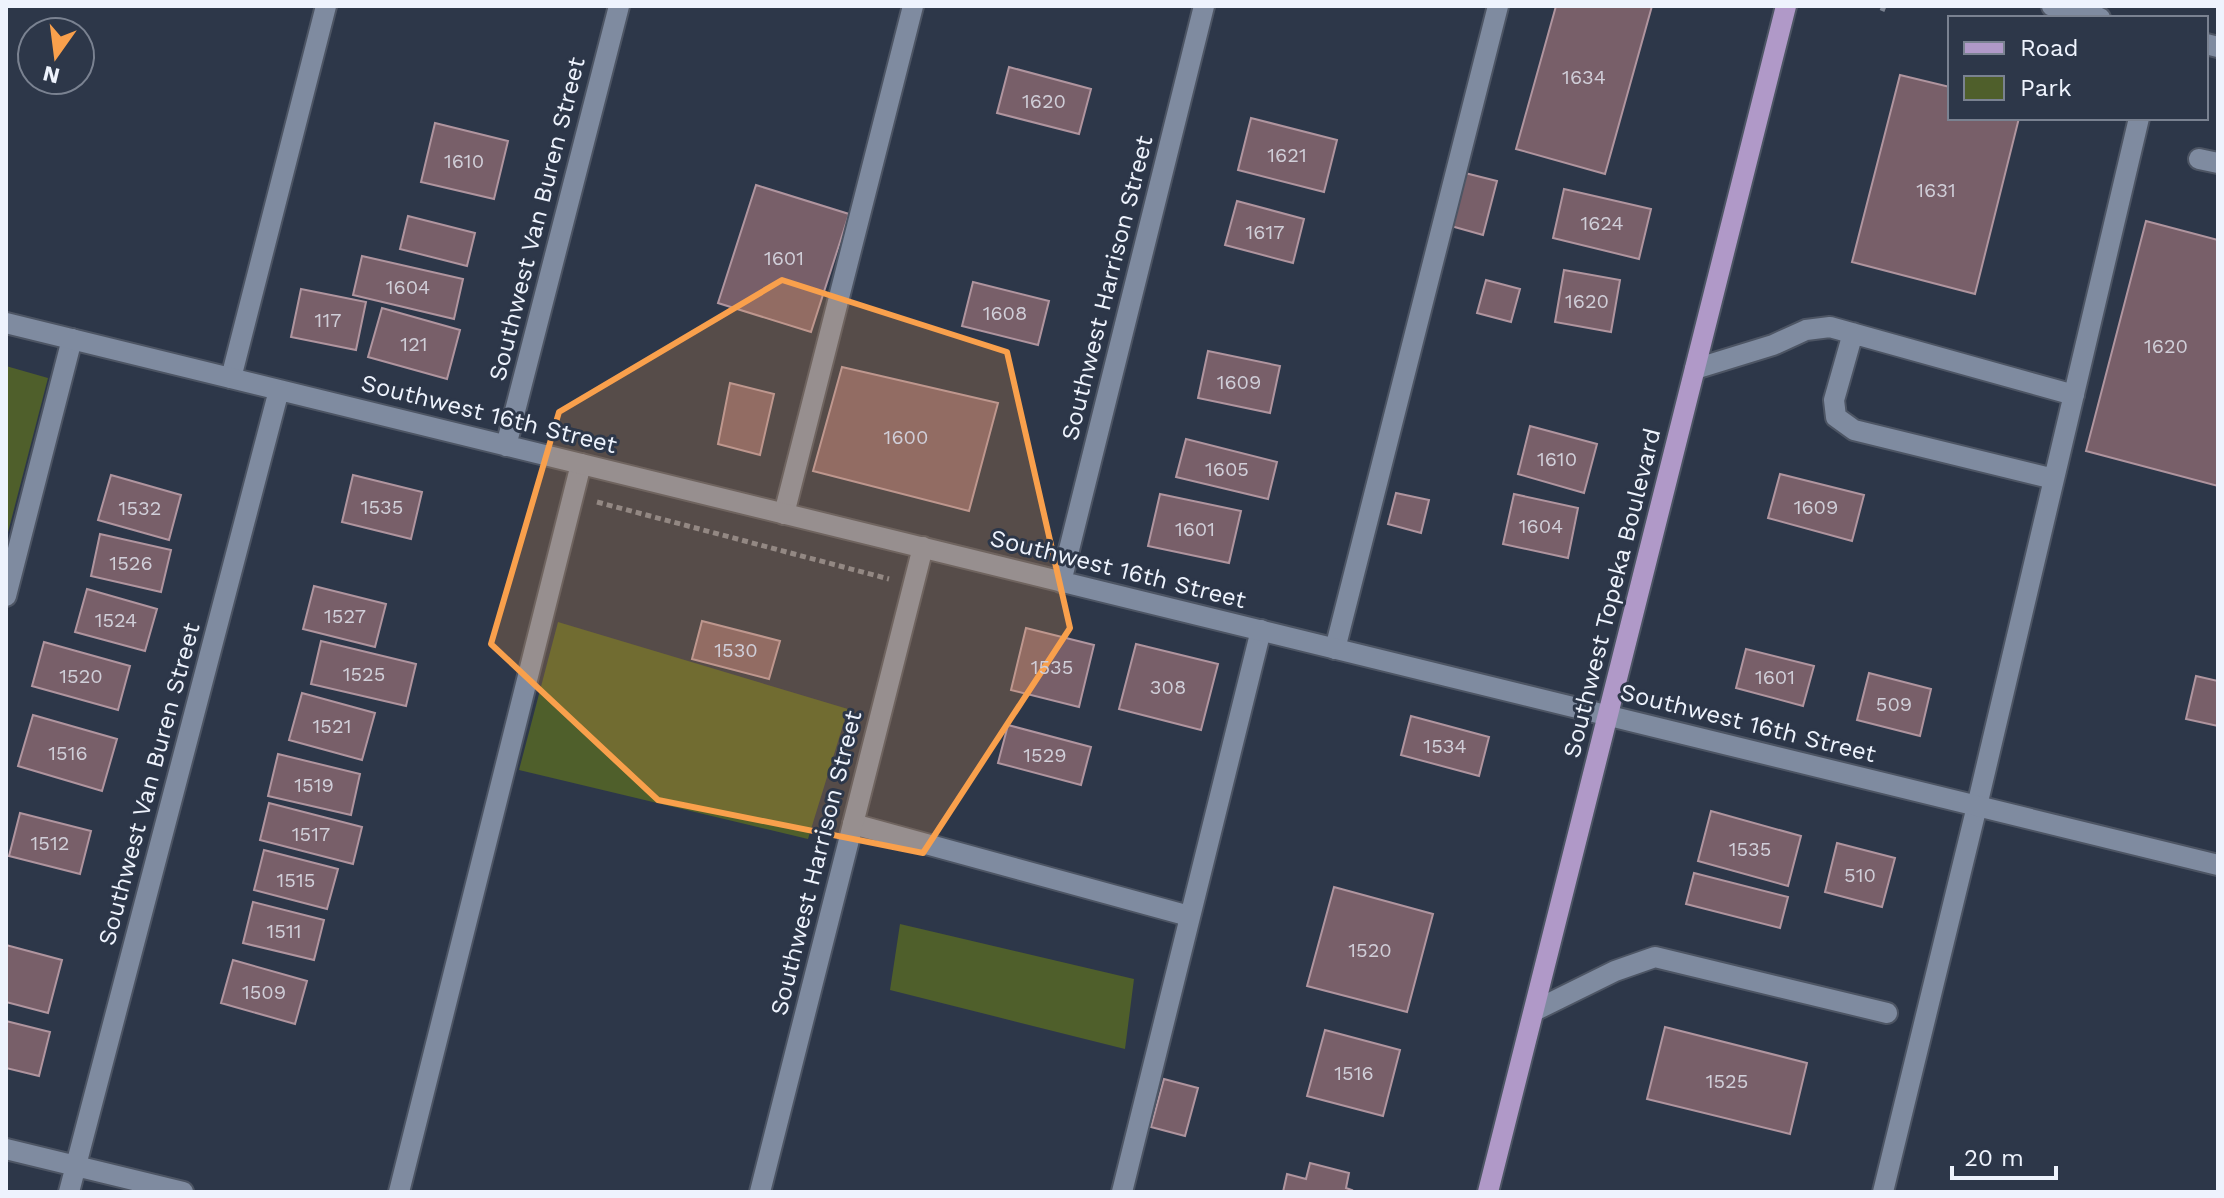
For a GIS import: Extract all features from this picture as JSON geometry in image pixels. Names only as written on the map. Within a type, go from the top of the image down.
[{"type":"main road","name":"Southwest Topeka Boulevard","points":[[1488,1192],[1786,6]]},
{"type":"street","points":[[231,378],[326,6]]},
{"type":"street","name":"Southwest Van Buren Street","points":[[506,446],[619,6]]},
{"type":"street","points":[[784,514],[913,6]]},
{"type":"street","name":"Southwest Harrison Street","points":[[1061,582],[1204,6]]},
{"type":"street","points":[[1335,649],[1498,6]]},
{"type":"street","points":[[2052,6],[2092,16]]},
{"type":"street","points":[[1883,1192],[2139,120]]},
{"type":"street","name":"Southwest 16th Street","points":[[6,323],[2218,865]]},
{"type":"street","points":[[1695,369],[1773,345],[1806,330],[1830,327],[2074,395]]},
{"type":"street","points":[[1853,333],[1834,400],[1836,417],[1854,430],[2054,479]]},
{"type":"street","points":[[6,596],[72,339]]},
{"type":"street","name":"Southwest Van Buren Street","points":[[69,1192],[279,390]]},
{"type":"street","points":[[399,1192],[581,464]]},
{"type":"street","name":"Southwest Harrison Street","points":[[760,1192],[923,547]]},
{"type":"street","points":[[1122,1192],[1261,630]]},
{"type":"street","points":[[853,824],[1189,916]]},
{"type":"street","points":[[1534,1011],[1615,971],[1655,957],[1887,1013]]},
{"type":"street","points":[[6,1149],[183,1192]]},
{"type":"path","points":[[573,496],[913,586]]},
{"type":"highlighted area","points":[[782,280],[1007,352],[1070,628],[923,853],[658,800],[491,644],[559,412]]},
{"type":"green space","points":[[6,366],[48,378],[6,540]]},
{"type":"green space","points":[[558,622],[848,709],[808,839],[519,770]]},
{"type":"green space","points":[[900,924],[1134,979],[1125,1049],[890,990]]},
{"type":"building","points":[[1556,6],[1652,6],[1605,174],[1516,149]]},
{"type":"building","points":[[1009,67],[1091,89],[1079,134],[997,113]]},
{"type":"building","points":[[1900,75],[1948,87],[1948,120],[2018,120],[1975,294],[1852,262]]},
{"type":"building","points":[[1251,118],[1337,140],[1324,192],[1238,170]]},
{"type":"building","points":[[435,123],[508,141],[494,199],[421,182]]},
{"type":"building","points":[[1465,173],[1497,181],[1483,235],[1451,226]]},
{"type":"building","points":[[756,185],[849,214],[811,332],[718,303]]},
{"type":"building","points":[[1564,189],[1651,209],[1639,259],[1553,238]]},
{"type":"building","points":[[1237,201],[1304,219],[1293,263],[1225,245]]},
{"type":"building","points":[[408,216],[475,233],[467,266],[400,249]]},
{"type":"building","points":[[2146,221],[2218,240],[2218,486],[2086,451]]},
{"type":"building","points":[[362,256],[463,279],[454,319],[353,295]]},
{"type":"building","points":[[1564,270],[1620,280],[1611,332],[1555,322]]},
{"type":"building","points":[[1486,280],[1520,289],[1511,322],[1477,313]]},
{"type":"building","points":[[973,282],[1049,301],[1038,345],[962,326]]},
{"type":"building","points":[[301,289],[366,302],[356,350],[291,337]]},
{"type":"building","points":[[382,308],[460,330],[447,379],[368,357]]},
{"type":"building","points":[[1208,351],[1280,366],[1270,413],[1198,398]]},
{"type":"building","points":[[842,367],[998,403],[969,511],[813,471]]},
{"type":"building","points":[[730,383],[774,394],[760,455],[718,444]]},
{"type":"building","points":[[1530,426],[1597,444],[1584,493],[1518,474]]},
{"type":"building","points":[[1186,439],[1277,462],[1268,499],[1176,477]]},
{"type":"building","points":[[1780,474],[1864,495],[1852,541],[1768,518]]},
{"type":"building","points":[[111,475],[181,495],[169,540],[98,520]]},
{"type":"building","points":[[353,475],[422,492],[411,539],[342,522]]},
{"type":"building","points":[[1396,493],[1429,500],[1421,533],[1388,524]]},
{"type":"building","points":[[1160,494],[1241,511],[1229,563],[1148,546]]},
{"type":"building","points":[[1514,494],[1578,508],[1568,558],[1503,544]]},
{"type":"building","points":[[100,534],[171,550],[161,592],[91,576]]},
{"type":"building","points":[[314,586],[386,604],[375,647],[303,629]]},
{"type":"building","points":[[87,589],[157,609],[145,651],[75,632]]},
{"type":"building","points":[[702,621],[780,641],[769,679],[692,659]]},
{"type":"building","points":[[1026,628],[1094,645],[1079,707],[1011,690]]},
{"type":"building","points":[[321,641],[416,664],[406,706],[311,684]]},
{"type":"building","points":[[44,642],[130,666],[118,710],[32,686]]},
{"type":"building","points":[[1136,644],[1218,664],[1201,730],[1119,709]]},
{"type":"building","points":[[1746,649],[1814,666],[1803,706],[1736,688]]},
{"type":"building","points":[[1869,673],[1931,689],[1920,736],[1857,720]]},
{"type":"building","points":[[2196,676],[2218,681],[2218,726],[2186,719]]},
{"type":"building","points":[[302,693],[375,713],[362,760],[289,740]]},
{"type":"building","points":[[33,715],[117,739],[102,791],[18,766]]},
{"type":"building","points":[[1411,716],[1489,737],[1479,776],[1401,755]]},
{"type":"building","points":[[1008,725],[1091,747],[1081,785],[998,763]]},
{"type":"building","points":[[278,754],[360,774],[351,815],[268,796]]},
{"type":"building","points":[[269,803],[362,827],[353,864],[260,840]]},
{"type":"building","points":[[1711,811],[1801,836],[1788,886],[1698,861]]},
{"type":"building","points":[[20,813],[91,831],[80,874],[9,856]]},
{"type":"building","points":[[1837,843],[1895,858],[1882,907],[1825,892]]},
{"type":"building","points":[[264,850],[338,869],[327,909],[254,890]]},
{"type":"building","points":[[1694,873],[1788,897],[1780,928],[1686,904]]},
{"type":"building","points":[[1334,887],[1433,914],[1407,1012],[1307,986]]},
{"type":"building","points":[[253,902],[324,920],[314,960],[243,943]]},
{"type":"building","points":[[6,945],[62,960],[48,1013],[6,1002]]},
{"type":"building","points":[[233,960],[307,981],[295,1024],[221,1003]]},
{"type":"building","points":[[6,1021],[50,1032],[39,1076],[6,1068]]},
{"type":"building","points":[[1665,1027],[1807,1063],[1790,1134],[1647,1099]]},
{"type":"building","points":[[1325,1030],[1400,1050],[1383,1116],[1307,1096]]},
{"type":"building","points":[[1164,1079],[1198,1088],[1185,1136],[1151,1127]]},
{"type":"building","points":[[1310,1163],[1349,1173],[1346,1188],[1351,1192],[1283,1192],[1287,1174],[1306,1179]]}]
